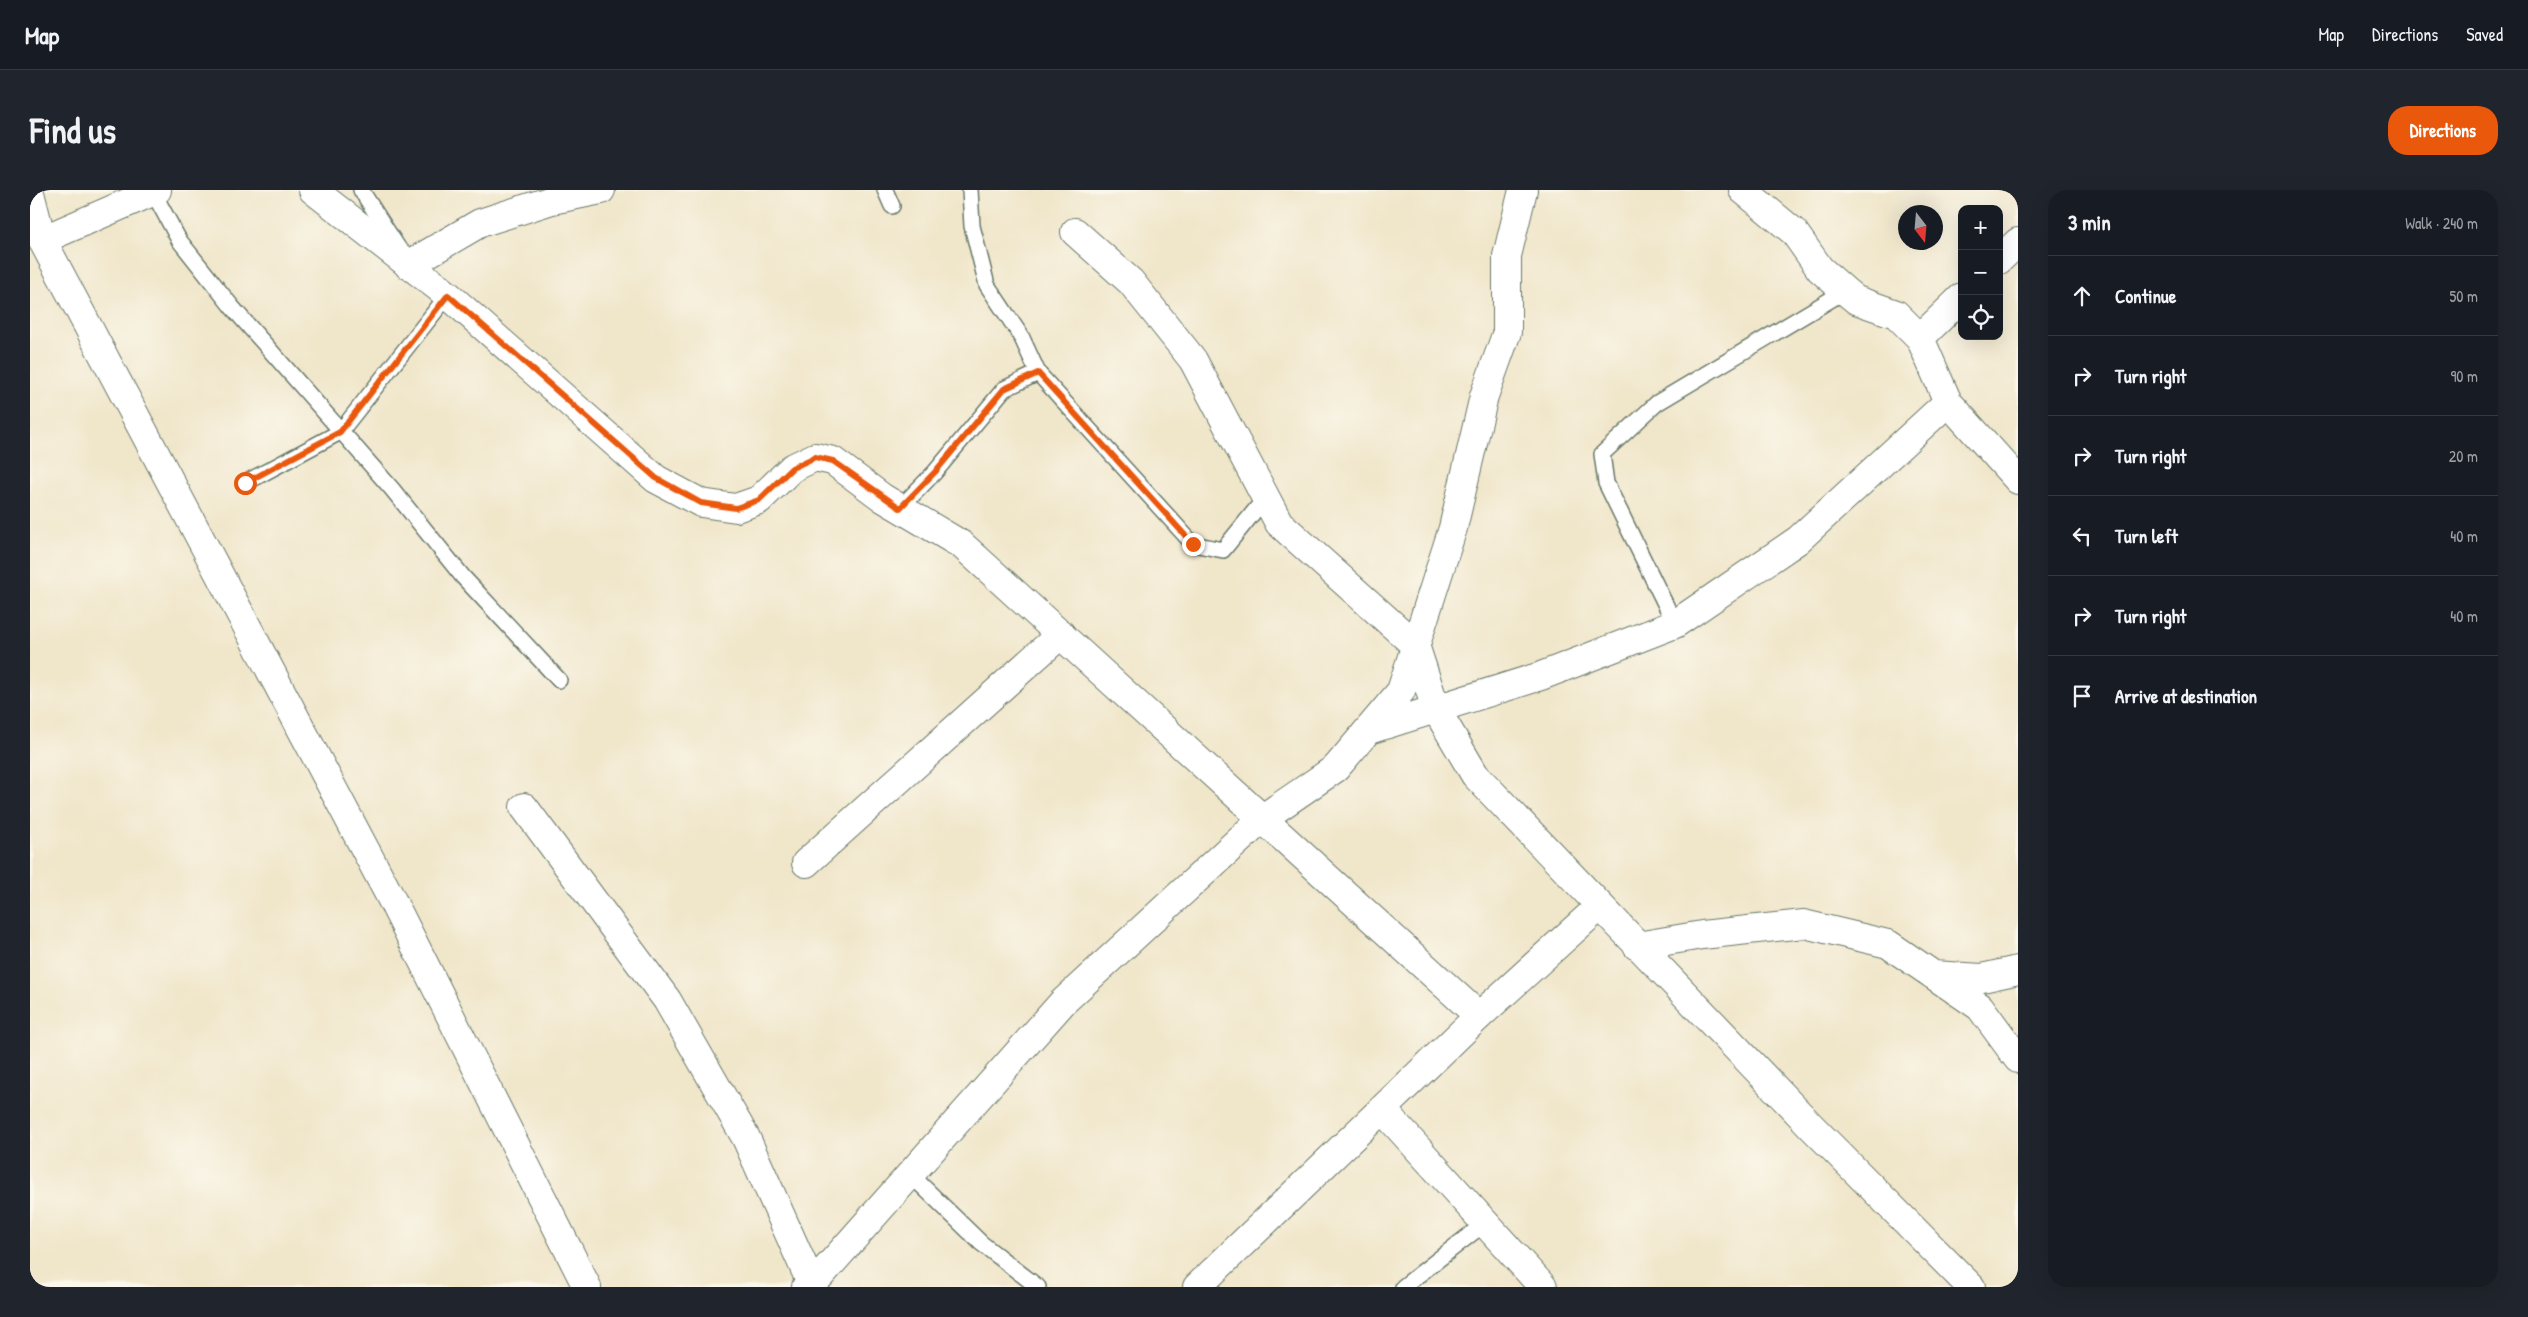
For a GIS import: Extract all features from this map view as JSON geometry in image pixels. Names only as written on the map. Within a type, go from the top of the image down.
[{"type":"main road","points":[[313,190],[448,295],[656,478],[701,503],[736,508],[759,500],[792,468],[815,457],[833,461],[900,508],[962,545],[1479,1016]]},
{"type":"main road","points":[[408,265],[480,223],[552,200],[601,190]]},
{"type":"main road","points":[[524,807],[667,1000],[746,1138],[809,1285],[821,1276],[1063,1002],[1262,818],[1336,768],[1402,691],[1453,528],[1484,396],[1507,332],[1507,256],[1523,190]]},
{"type":"main road","points":[[1743,190],[1794,232],[1820,269],[1845,291],[1856,300],[1896,314],[1920,338],[1948,402],[2018,480]]},
{"type":"main road","points":[[34,227],[155,191]]},
{"type":"main road","points":[[30,192],[34,227],[393,902],[587,1287]]},
{"type":"main road","points":[[1074,232],[1131,282],[1193,360],[1279,523],[1415,645],[1436,709],[1475,775],[1599,907],[1971,1287]]},
{"type":"main road","points":[[2003,256],[2018,242]]},
{"type":"main road","points":[[1920,338],[1958,301]]},
{"type":"main road","points":[[1369,730],[1541,676],[1675,624],[1798,540],[1948,402]]},
{"type":"main road","points":[[806,863],[1061,634]]},
{"type":"main road","points":[[1197,1287],[1479,1016],[1599,907]]},
{"type":"main road","points":[[1637,946],[1702,935],[1804,924],[1888,944],[1980,1007],[2018,1059]]},
{"type":"main road","points":[[1933,975],[1982,978],[2018,970]]},
{"type":"main road","points":[[1382,1109],[1544,1287]]},
{"type":"lane","points":[[361,190],[408,265]]},
{"type":"lane","points":[[885,190],[892,206]]},
{"type":"lane","points":[[970,190],[972,226],[987,285],[1021,336],[1038,373],[1193,544],[1222,550],[1266,498]]},
{"type":"lane","points":[[155,191],[179,240],[232,307],[392,490],[463,577],[559,680]]},
{"type":"lane","points":[[1675,624],[1606,483],[1602,454],[1657,403],[1845,291]]},
{"type":"lane","points":[[245,483],[340,432],[448,295]]},
{"type":"lane","points":[[900,508],[935,472],[1004,389],[1038,373]]},
{"type":"lane","points":[[910,1174],[981,1243],[1038,1287]]},
{"type":"lane","points":[[1403,1287],[1484,1223]]},
{"type":"route","points":[[245,483],[340,432],[448,295],[656,478],[701,503],[736,508],[759,500],[792,468],[815,457],[833,461],[883,498],[900,508],[935,472],[1004,389],[1038,373],[1193,544]]}]
